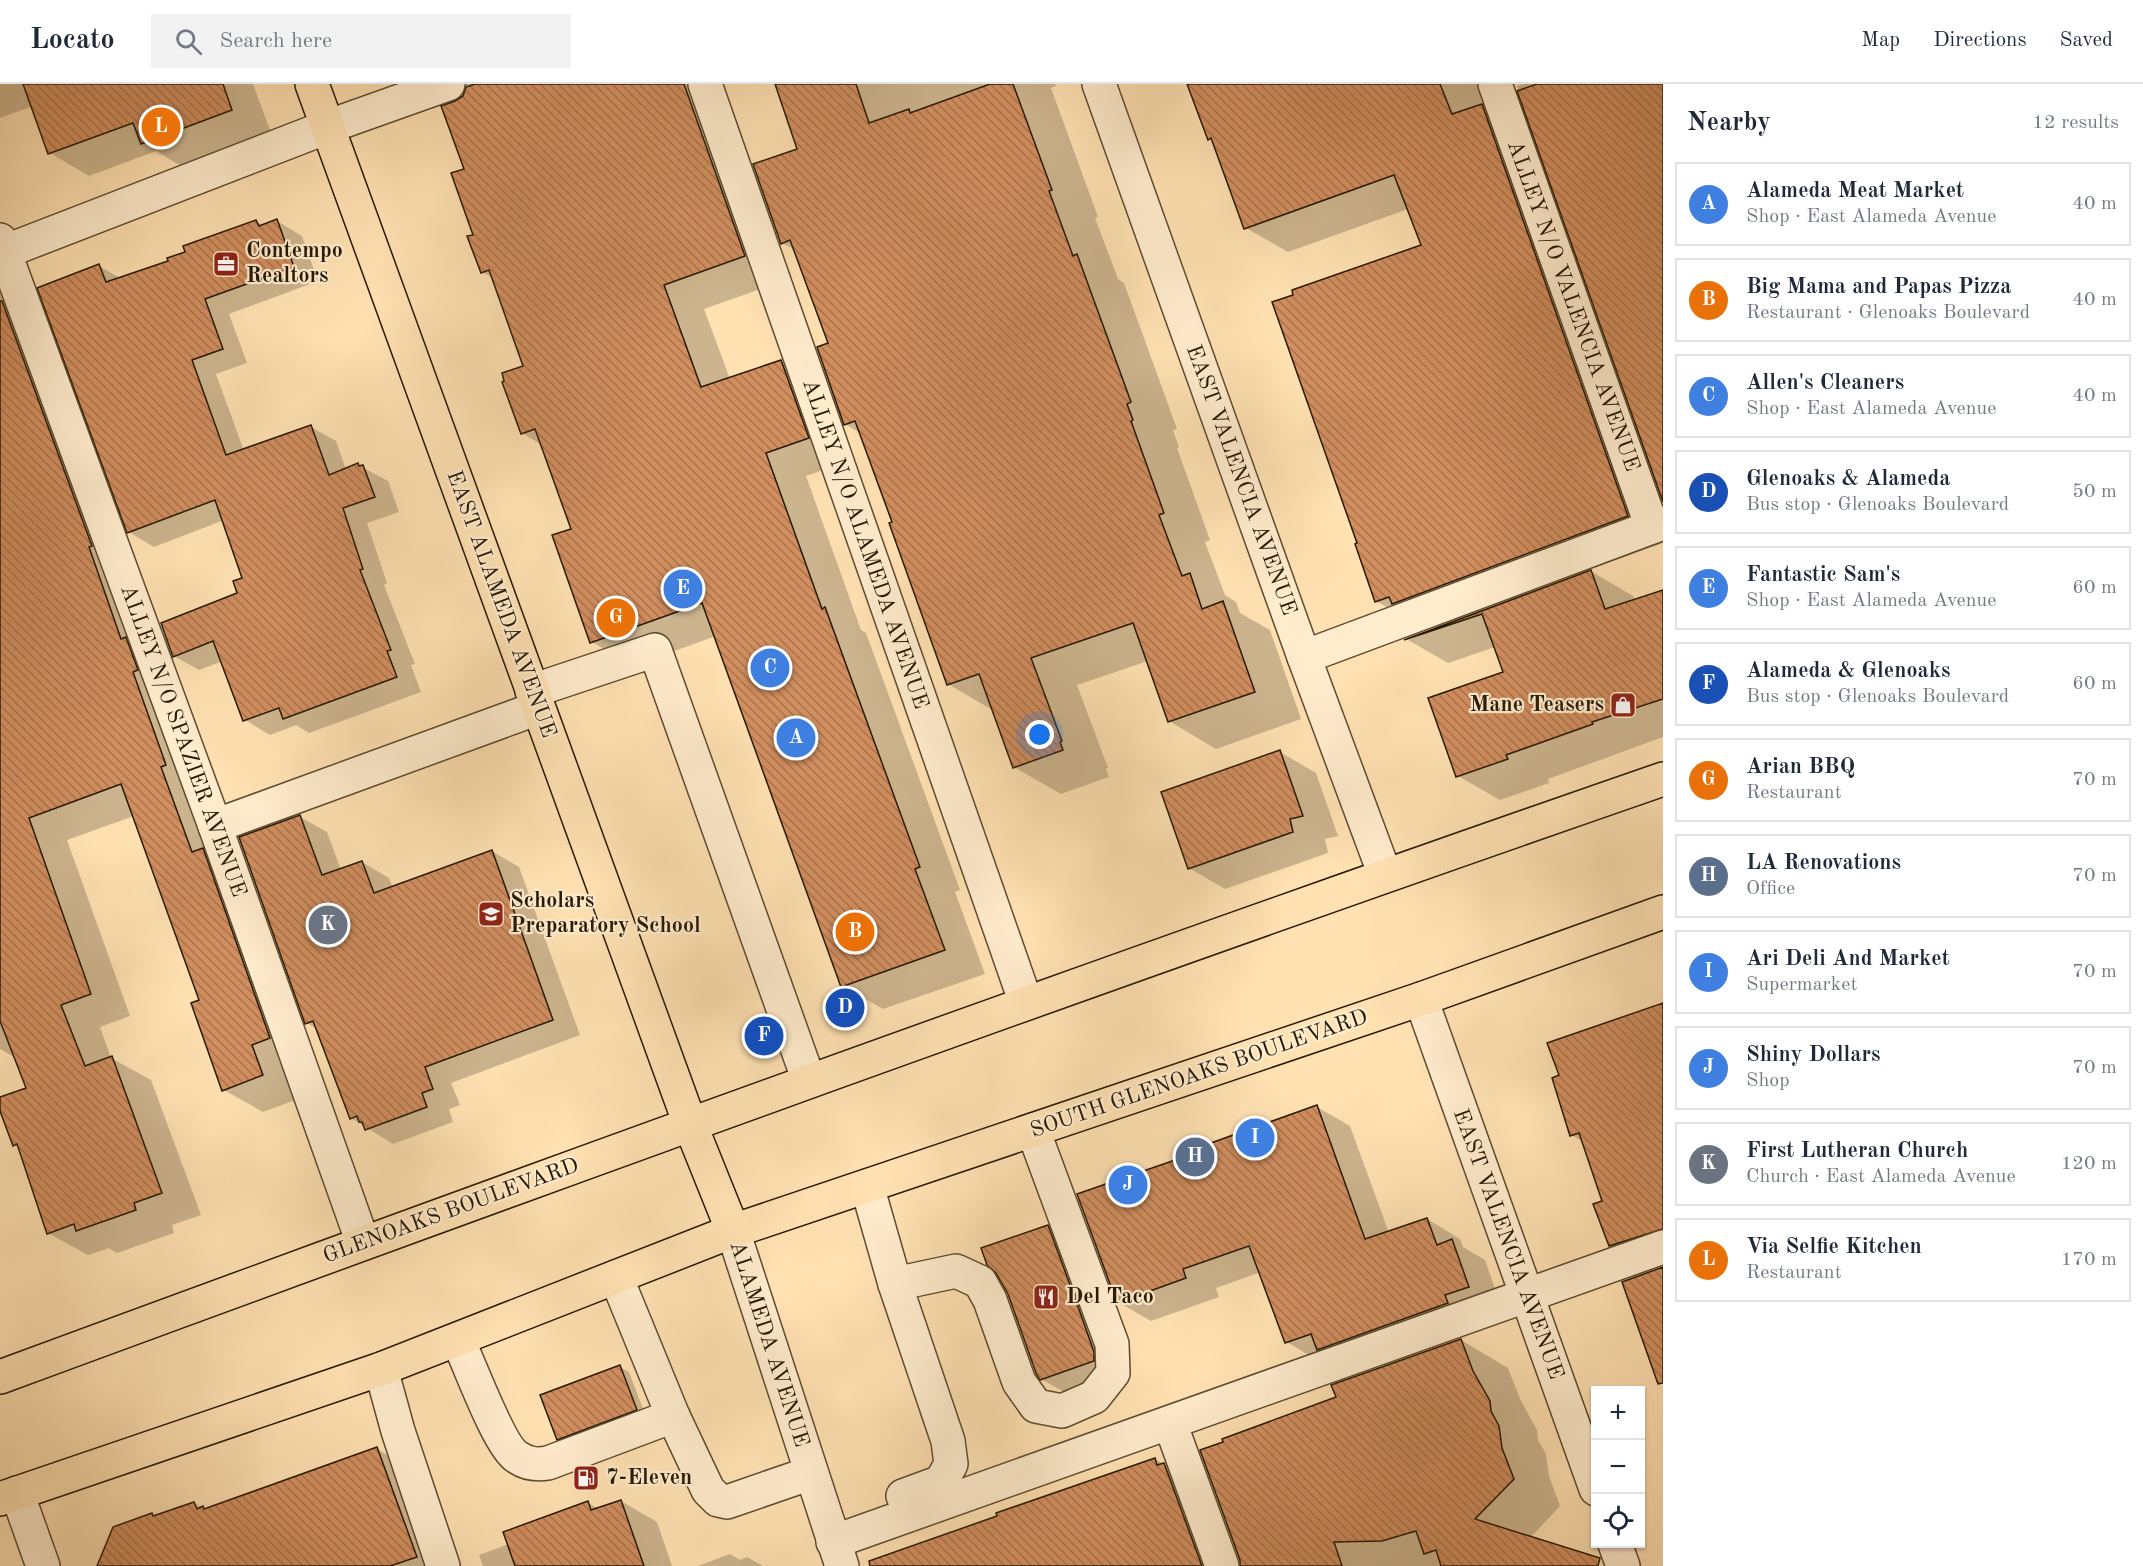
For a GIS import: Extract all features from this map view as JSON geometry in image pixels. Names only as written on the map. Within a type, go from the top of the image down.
[{"type":"main road","name":"EAST ALAMEDA AVENUE","points":[[312,84],[690,1124]]},
{"type":"main road","points":[[1026,1003],[1663,779]]},
{"type":"main road","name":"SOUTH GLENOAKS BOULEVARD","points":[[733,1230],[1421,999],[1663,912]]},
{"type":"main road","name":"GLENOAKS BOULEVARD","points":[[0,1377],[1026,1003]]},
{"type":"main road","name":"ALAMEDA AVENUE","points":[[690,1124],[733,1230]]},
{"type":"main road","points":[[9,1496],[381,1369],[733,1230]]},
{"type":"street","points":[[2,246],[448,84]]},
{"type":"street","name":"ALLEY N/O ALAMEDA AVENUE","points":[[705,84],[1026,1003]]},
{"type":"street","name":"EAST VALENCIA AVENUE","points":[[1099,84],[1304,657],[1385,876]]},
{"type":"street","name":"ALLEY N/O VALENCIA AVENUE","points":[[1495,84],[1658,525]]},
{"type":"street","name":"ALLEY N/O SPAZIER AVENUE","points":[[2,246],[215,826],[363,1243]]},
{"type":"street","points":[[1304,657],[1658,525]]},
{"type":"street","points":[[215,826],[536,700],[655,650],[809,1082]]},
{"type":"street","name":"EAST VALENCIA AVENUE","points":[[1421,999],[1591,1475]]},
{"type":"street","points":[[895,1284],[956,1271],[980,1282],[990,1300],[1018,1382],[1036,1406],[1062,1411],[1094,1397],[1113,1373],[1112,1344],[1033,1130]]},
{"type":"street","points":[[834,1544],[941,1482],[951,1464],[948,1441],[895,1284],[867,1186]]},
{"type":"street","name":"ALAMEDA AVENUE","points":[[733,1230],[834,1544]]},
{"type":"street","points":[[834,1544],[1663,1247]]},
{"type":"street","points":[[616,1277],[673,1416],[708,1490],[718,1500],[727,1502],[811,1473]]},
{"type":"street","points":[[458,1340],[503,1441],[515,1456],[533,1465],[548,1463],[673,1416]]},
{"type":"street","points":[[381,1369],[398,1431],[443,1566]]},
{"type":"street","points":[[1163,1425],[1222,1566]]},
{"type":"street","points":[[9,1496],[43,1566]]},
{"type":"street","points":[[1616,1548],[1623,1566]]},
{"type":"building","points":[[23,84],[223,84],[232,110],[141,144],[133,123],[48,154]]},
{"type":"building","points":[[475,84],[684,84],[745,256],[664,285],[701,387],[781,360],[809,438],[766,453],[822,609],[825,607],[920,867],[915,869],[945,950],[841,987],[702,603],[590,643],[552,535],[571,529],[535,429],[521,434],[502,382],[504,381],[502,373],[523,366],[489,270],[481,273],[467,236],[473,235],[451,173],[464,169],[441,106],[463,96],[466,87]]},
{"type":"building","points":[[775,84],[856,84],[869,123],[909,109],[910,113],[990,84],[1013,84],[1052,190],[1049,191],[1073,256],[1077,254],[1131,402],[1127,404],[1133,420],[1131,421],[1164,513],[1159,515],[1182,576],[1190,573],[1202,609],[1223,601],[1255,692],[1168,722],[1133,623],[1031,658],[1062,741],[1060,742],[1063,750],[1013,768],[979,674],[947,685],[855,421],[844,425],[817,347],[828,343],[790,240],[781,244],[753,164],[797,149]]},
{"type":"building","points":[[1187,84],[1440,84],[1452,114],[1482,104],[1628,516],[1392,604],[1389,597],[1375,602],[1355,544],[1357,543],[1272,302],[1293,295],[1292,290],[1421,245],[1394,175],[1244,229],[1211,138],[1208,140]]},
{"type":"building","points":[[1537,84],[1663,84],[1663,502],[1517,91]]},
{"type":"building","points":[[277,219],[294,267],[205,299],[223,349],[192,360],[226,455],[311,425],[329,475],[358,463],[359,466],[363,465],[375,497],[343,508],[363,569],[360,570],[391,650],[387,651],[397,677],[283,719],[279,708],[243,721],[213,641],[173,657],[161,623],[237,593],[233,581],[242,578],[215,500],[127,533],[37,288],[99,264],[106,282],[168,261],[167,258],[185,252],[183,246],[256,220],[259,226]]},
{"type":"building","points":[[0,301],[2,301],[92,546],[89,547],[121,639],[126,637],[138,670],[133,672],[166,765],[161,767],[192,852],[203,848],[270,1038],[252,1045],[263,1075],[222,1091],[191,1003],[199,1000],[121,784],[29,818],[91,994],[61,1005],[85,1066],[112,1056],[162,1193],[134,1203],[136,1210],[76,1231],[74,1224],[47,1234],[17,1144],[13,1146],[0,1111],[0,1097],[26,1088],[0,1021]]},
{"type":"building","points":[[1591,570],[1605,609],[1663,590],[1663,699],[1592,722],[1593,724],[1506,755],[1508,759],[1456,777],[1428,698],[1503,672],[1482,614],[1404,640]]},
{"type":"building","points":[[1280,750],[1303,816],[1290,819],[1293,832],[1188,869],[1161,792]]},
{"type":"building","points":[[300,815],[322,875],[362,861],[374,893],[492,850],[553,1020],[425,1067],[433,1089],[422,1093],[427,1107],[365,1130],[357,1116],[350,1119],[313,1021],[305,1024],[239,837]]},
{"type":"building","points":[[1663,1003],[1663,1229],[1609,1246],[1593,1204],[1602,1201],[1579,1133],[1570,1136],[1552,1078],[1559,1075],[1547,1043]]},
{"type":"building","points":[[1317,1105],[1365,1239],[1427,1218],[1437,1245],[1452,1239],[1469,1287],[1445,1295],[1448,1303],[1317,1350],[1311,1334],[1285,1343],[1249,1246],[1183,1269],[1186,1278],[1117,1303],[1077,1194],[1178,1159],[1184,1156],[1183,1153]]},
{"type":"building","points":[[1048,1225],[1094,1352],[1094,1361],[1040,1380],[1008,1294],[996,1273],[987,1265],[981,1248]]},
{"type":"building","points":[[1663,1267],[1663,1383],[1658,1384],[1622,1282]]},
{"type":"building","points":[[1461,1339],[1473,1371],[1490,1401],[1491,1411],[1499,1426],[1502,1448],[1514,1479],[1475,1519],[1600,1558],[1598,1566],[1441,1566],[1436,1550],[1424,1554],[1416,1531],[1382,1541],[1334,1542],[1342,1566],[1240,1566],[1240,1560],[1200,1450],[1223,1442],[1222,1439],[1336,1397],[1331,1385]]},
{"type":"building","points":[[620,1365],[637,1410],[557,1440],[540,1395]]},
{"type":"building","points":[[377,1447],[417,1557],[390,1566],[97,1566],[113,1527],[152,1513],[153,1516],[194,1502],[197,1509],[203,1506],[204,1509]]},
{"type":"building","points":[[1155,1458],[1157,1465],[1164,1463],[1202,1566],[870,1566],[869,1561],[997,1516],[996,1513]]},
{"type":"building","points":[[621,1500],[644,1566],[515,1566],[503,1532],[588,1501],[591,1510]]},
{"type":"place","name":"Via Selfie Kitchen","points":[[161,127]]},
{"type":"place","name":"Contempo Realtors","points":[[226,264]]},
{"type":"place","name":"Fantastic Sam's","points":[[683,589]]},
{"type":"place","name":"Arian BBQ","points":[[616,618]]},
{"type":"place","name":"Allen's Cleaners","points":[[770,668]]},
{"type":"place","name":"Mane Teasers","points":[[1623,705]]},
{"type":"place","name":"Alameda Meat Market","points":[[796,738]]},
{"type":"place","name":"Scholars Preparatory School","points":[[491,914]]},
{"type":"place","name":"First Lutheran Church","points":[[328,925]]},
{"type":"place","name":"Big Mama and Papas Pizza","points":[[855,932]]},
{"type":"place","name":"Glenoaks & Alameda","points":[[845,1008]]},
{"type":"place","name":"Alameda & Glenoaks","points":[[764,1036]]},
{"type":"place","name":"Ari Deli And Market","points":[[1255,1138]]},
{"type":"place","name":"LA Renovations","points":[[1195,1157]]},
{"type":"place","name":"Shiny Dollars","points":[[1128,1185]]},
{"type":"place","name":"Del Taco","points":[[1046,1297]]},
{"type":"place","name":"7-Eleven","points":[[586,1478]]}]
